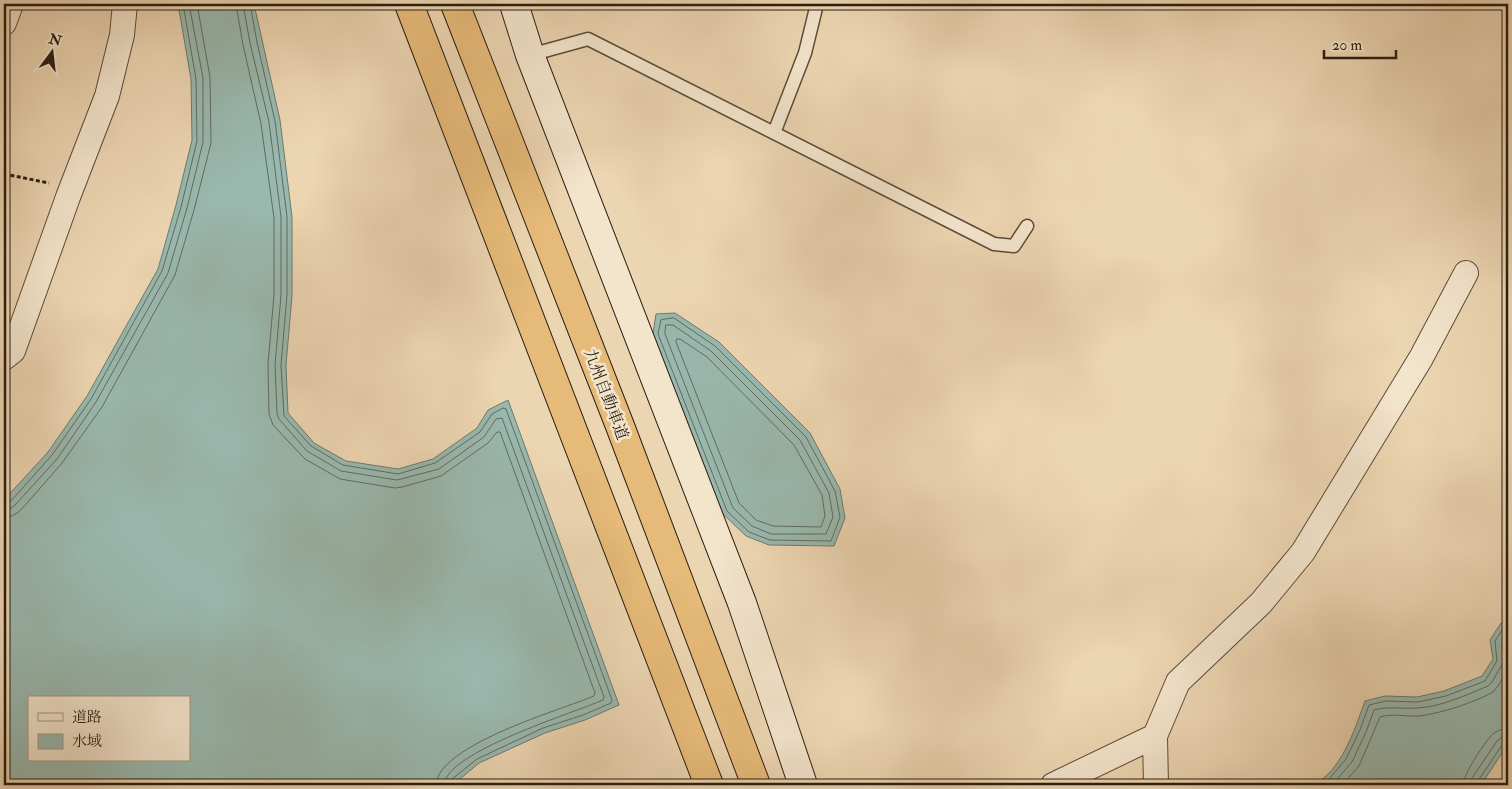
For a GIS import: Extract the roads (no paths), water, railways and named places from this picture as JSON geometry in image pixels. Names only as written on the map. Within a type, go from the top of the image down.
[{"type":"highway","points":[[409,4],[709,785]]},
{"type":"highway","name":"九州自動車道","points":[[455,4],[620,426],[756,785]]},
{"type":"street","points":[[4,23],[11,4]]},
{"type":"street","points":[[4,358],[13,351],[107,96],[122,35],[125,4]]},
{"type":"street","points":[[514,4],[530,55],[742,603],[803,785]]},
{"type":"street","points":[[1156,785],[1155,736],[1178,682],[1261,603],[1303,552],[1421,358],[1466,274]]},
{"type":"street","points":[[1053,785],[1155,736]]},
{"type":"lane","points":[[774,133],[805,53],[817,4]]},
{"type":"lane","points":[[530,55],[588,39],[994,244],[1014,246],[1027,226]]},
{"type":"water","points":[[178,4],[254,4],[280,120],[292,217],[292,296],[286,365],[288,413],[314,443],[346,461],[398,469],[433,459],[477,428],[488,410],[508,400],[619,705],[585,720],[545,733],[479,763],[453,785],[4,785],[4,500],[48,452],[87,396],[158,269],[192,140],[191,79]]},
{"type":"water","points":[[675,313],[719,342],[810,433],[840,489],[845,518],[834,546],[769,545],[746,536],[723,514],[653,334],[656,314]]},
{"type":"water","points":[[1501,623],[1508,624],[1508,744],[1481,785],[1313,785],[1332,770],[1346,749],[1365,701],[1385,696],[1417,697],[1444,691],[1482,676],[1493,659],[1490,640]]}]
